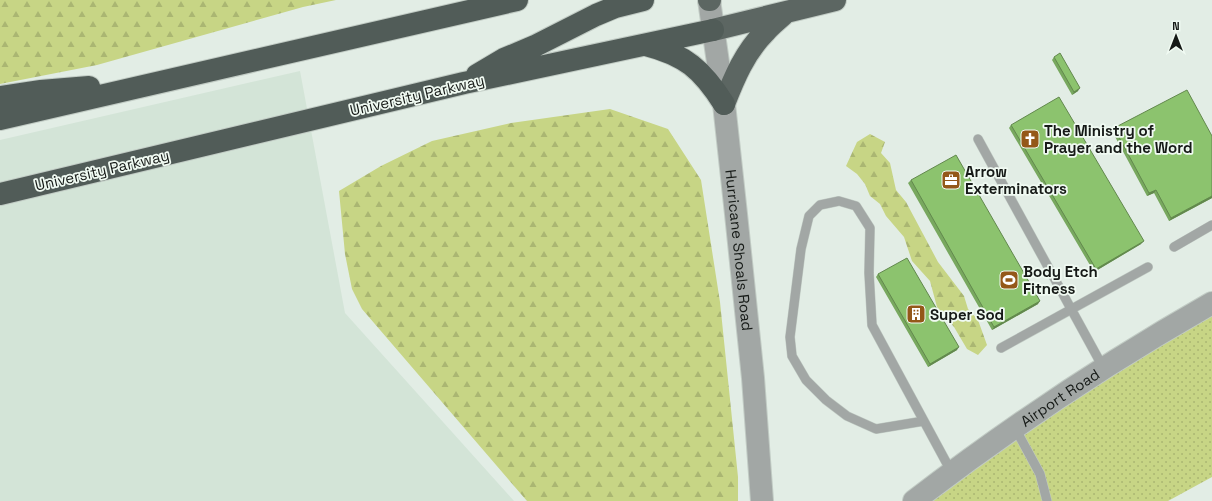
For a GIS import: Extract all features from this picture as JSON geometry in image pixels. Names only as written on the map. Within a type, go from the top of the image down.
[{"type":"highway","points":[[0,119],[517,0]]},
{"type":"highway","points":[[464,83],[504,59],[535,46],[596,15],[615,7],[643,0]]},
{"type":"highway","name":"University Parkway","points":[[0,194],[464,83],[713,30],[835,0]]},
{"type":"highway","points":[[724,104],[736,74],[745,58],[765,32],[788,11]]},
{"type":"highway","points":[[644,44],[676,55],[692,65],[706,78],[724,104]]},
{"type":"highway","points":[[0,97],[41,91],[87,87],[146,85]]},
{"type":"street","name":"Hurricane Shoals Road","points":[[709,0],[724,104],[753,378],[762,501]]},
{"type":"street","name":"Airport Road","points":[[914,501],[1015,428],[1104,369],[1212,303]]},
{"type":"lane","points":[[978,140],[1104,369]]},
{"type":"lane","points":[[924,421],[876,429],[847,416],[826,400],[806,380],[792,356],[790,337],[801,249],[809,216],[820,205],[840,201],[856,206],[870,228],[869,273],[872,325],[924,421],[952,473]]},
{"type":"lane","points":[[1174,247],[1212,225]]},
{"type":"lane","points":[[1001,348],[1148,267]]},
{"type":"lane","points":[[1015,428],[1040,474],[1047,501]]},
{"type":"shaded area","points":[[300,71],[345,313],[514,501],[0,501],[0,140]]},
{"type":"green space","points":[[0,0],[336,0],[303,7],[97,65],[0,84]]},
{"type":"green space","points":[[610,109],[668,129],[701,180],[720,302],[738,477],[738,501],[527,501],[362,309],[352,289],[345,254],[339,191],[381,166],[432,141],[511,123]]},
{"type":"green space","points":[[870,134],[885,142],[881,153],[890,163],[896,190],[906,202],[938,262],[964,296],[968,309],[978,320],[987,345],[978,355],[967,349],[954,327],[937,307],[930,281],[912,261],[904,237],[886,216],[880,204],[870,196],[865,184],[857,174],[846,166],[857,142]]},
{"type":"green space","points":[[1212,314],[1212,477],[1168,501],[929,501],[1044,418],[1147,352]]},
{"type":"building","points":[[1060,53],[1080,88],[1074,92],[1054,57]]},
{"type":"building","points":[[1187,90],[1212,136],[1212,196],[1171,218],[1156,190],[1149,193],[1114,128]]},
{"type":"building","points":[[1059,97],[1144,241],[1096,269],[1011,125]]},
{"type":"building","points":[[956,155],[1040,301],[994,327],[911,180]]},
{"type":"building","name":"Super Sod","points":[[907,258],[959,347],[930,364],[878,274]]},
{"type":"place","name":"The Ministry of Prayer and the Word","points":[[1030,139]]},
{"type":"place","name":"Arrow Exterminators","points":[[951,180]]},
{"type":"place","name":"Body Etch Fitness","points":[[1009,280]]},
{"type":"place","name":"Super Sod","points":[[916,314]]}]
